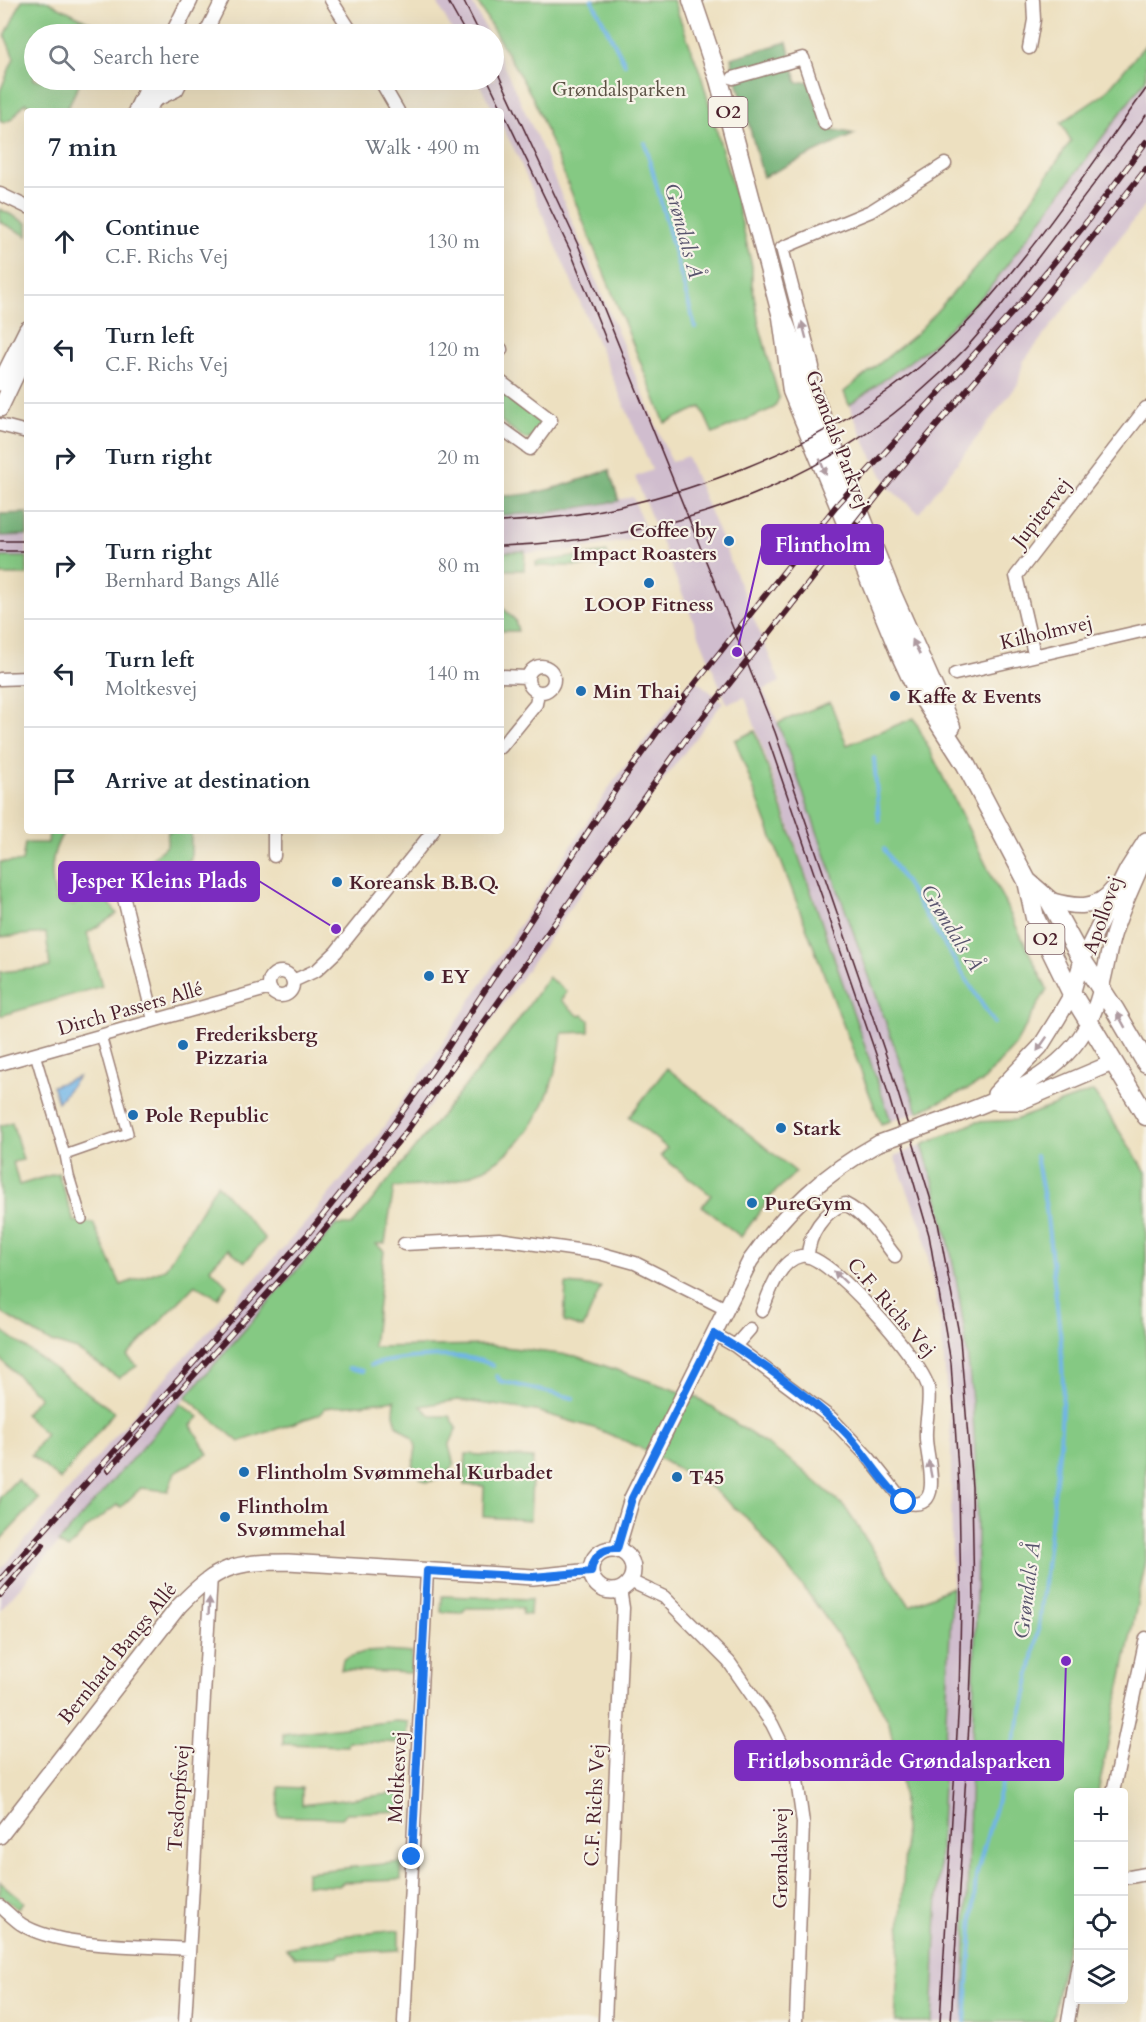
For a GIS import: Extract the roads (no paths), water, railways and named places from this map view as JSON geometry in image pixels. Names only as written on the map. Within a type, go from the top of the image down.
[{"type":"main road","name":"Grøndals Parkvej","points":[[692,0],[719,80],[782,317],[894,617]]},
{"type":"main road","name":"Grøndals Parkvej","points":[[782,317],[792,391],[894,617],[932,679],[966,765],[1027,881],[1035,918],[1072,994],[1146,1116]]},
{"type":"main road","name":"Grøndals Parkvej","points":[[1027,881],[1048,900],[1082,960],[1144,1055]]},
{"type":"main road","points":[[1112,1063],[1144,1055]]},
{"type":"street","points":[[178,24],[190,0]]},
{"type":"street","points":[[188,24],[200,0]]},
{"type":"street","points":[[210,24],[222,0]]},
{"type":"street","points":[[331,0],[347,24]]},
{"type":"street","points":[[1029,48],[1034,20],[1033,0]]},
{"type":"street","points":[[733,78],[803,58],[825,124]]},
{"type":"street","points":[[148,103],[156,90]]},
{"type":"street","points":[[148,103],[177,90]]},
{"type":"street","points":[[386,90],[396,108]]},
{"type":"street","name":"Grøndals Parkvej","points":[[808,386],[813,367],[782,248],[871,211],[945,164]]},
{"type":"street","points":[[0,194],[24,206]]},
{"type":"street","points":[[0,383],[24,335]]},
{"type":"street","points":[[0,409],[24,358]]},
{"type":"street","points":[[504,384],[551,420],[530,449],[504,430]]},
{"type":"street","name":"Jupitervej","points":[[1034,654],[1016,576],[1146,408]]},
{"type":"street","points":[[0,425],[24,431]]},
{"type":"street","name":"Kilholmvej","points":[[955,674],[1146,630]]},
{"type":"street","points":[[539,666],[552,671],[554,679],[551,688],[538,692],[530,687],[527,677],[533,668],[539,666]]},
{"type":"street","points":[[504,676],[527,677]]},
{"type":"street","points":[[0,679],[24,678]]},
{"type":"street","points":[[504,743],[536,704],[538,692]]},
{"type":"street","points":[[274,834],[274,856]]},
{"type":"street","name":"Dirch Passers Allé","points":[[0,1064],[270,988],[276,995],[286,995],[293,988],[294,981],[317,970],[336,952],[431,834]]},
{"type":"street","name":"Apollovej","points":[[1048,900],[1066,905],[1084,906],[1105,900],[1146,840]]},
{"type":"street","name":"Apollovej","points":[[1089,1023],[1102,990],[1113,937],[1146,855]]},
{"type":"street","name":"Apollovej","points":[[1082,960],[1127,870]]},
{"type":"street","points":[[122,891],[154,1020]]},
{"type":"street","points":[[986,1102],[1040,1047],[1072,994],[1082,960]]},
{"type":"street","points":[[617,1549],[632,1498],[750,1261],[790,1209],[811,1188],[854,1156],[879,1143],[954,1116],[1023,1086],[1057,1062],[1074,1045],[1089,1023]]},
{"type":"street","points":[[65,1155],[129,1133],[101,1035]]},
{"type":"street","points":[[35,1054],[82,1219]]},
{"type":"street","points":[[986,1102],[1020,1102],[1112,1063]]},
{"type":"street","name":"C.F. Richs Vej","points":[[714,1334],[735,1346],[831,1418],[869,1458],[904,1502],[916,1504],[927,1498],[933,1484],[926,1435],[928,1388],[914,1360],[856,1293],[831,1268],[808,1257],[808,1246],[814,1232],[834,1208],[845,1204],[869,1222],[895,1256]]},
{"type":"street","points":[[404,1244],[499,1239],[599,1253],[635,1263],[726,1309]]},
{"type":"street","points":[[762,1311],[776,1278],[799,1257],[808,1257]]},
{"type":"street","points":[[735,1346],[750,1329]]},
{"type":"street","points":[[609,1549],[617,1549],[624,1552],[632,1562],[633,1573],[625,1585],[612,1591],[601,1587],[593,1579],[592,1563],[598,1554],[609,1549]]},
{"type":"street","name":"Bernhard Bangs Allé","points":[[0,1836],[179,1606],[211,1576],[229,1567],[251,1562],[533,1577],[591,1572]]},
{"type":"street","name":"Moltkesvej","points":[[404,2022],[427,1571]]},
{"type":"street","name":"Tesdorpfsvej","points":[[185,2022],[211,1576]]},
{"type":"street","name":"C.F. Richs Vej","points":[[605,2022],[625,1585]]},
{"type":"street","name":"Grøndalsvej","points":[[625,1585],[664,1597],[729,1662],[772,1724],[796,1773],[803,1823],[796,2022]]},
{"type":"street","points":[[1114,1788],[1143,1665],[1146,1638]]},
{"type":"street","points":[[1128,1877],[1146,1874]]},
{"type":"street","points":[[0,1906],[20,1924],[48,1936],[91,1942],[188,1948]]},
{"type":"street","points":[[1068,2022],[1074,1987]]},
{"type":"water","points":[[78,1077],[58,1102],[52,1086]]},
{"type":"waterway","name":"Grøndals Å","points":[[592,0],[625,64]]},
{"type":"waterway","name":"Grøndals Å","points":[[645,143],[695,327]]},
{"type":"waterway","name":"Grøndals Å","points":[[874,758],[879,821]]},
{"type":"waterway","name":"Grøndals Å","points":[[884,849],[994,1023]]},
{"type":"waterway","name":"Grøndals Å","points":[[965,2022],[976,1876],[1025,1699],[1039,1626],[1060,1445],[1063,1385],[1061,1342],[1046,1208],[1036,1156]]},
{"type":"waterway","points":[[371,1365],[433,1356],[467,1358],[493,1366]]},
{"type":"waterway","points":[[349,1368],[363,1371]]},
{"type":"waterway","points":[[497,1376],[500,1381],[573,1398]]},
{"type":"tram line","points":[[447,0],[460,24]]},
{"type":"tram line","points":[[463,0],[475,24]]},
{"type":"tram line","points":[[504,86],[579,247],[775,732],[889,1064],[938,1223],[960,1339],[972,1487],[974,1603],[951,2022]]},
{"type":"tram line","points":[[504,522],[562,517],[623,505],[685,489],[746,467],[805,441],[860,409],[911,373],[957,333],[983,305],[1033,246],[1146,89]]},
{"type":"tram line","points":[[493,90],[502,108]]},
{"type":"tram line","points":[[504,113],[570,250],[607,342]]},
{"type":"tram line","points":[[504,546],[568,541],[632,531],[694,516],[753,495],[810,468],[864,435],[916,395],[975,338],[1146,115]]},
{"type":"tram line","points":[[0,541],[24,541]]},
{"type":"tram line","points":[[0,551],[24,551]]},
{"type":"tram line","points":[[769,742],[880,1066],[929,1235],[951,1363],[959,1486],[961,1602],[959,1699],[940,2022]]},
{"type":"railway","points":[[0,1580],[307,1235],[375,1150],[440,1059],[616,789],[663,724],[836,506],[1020,304],[1082,228],[1146,142]]},
{"type":"railway","points":[[108,1470],[310,1247],[406,1132],[685,740],[887,484],[1034,311],[1146,169]]},
{"type":"railway","points":[[0,1595],[43,1545]]},
{"type":"place","name":"Coffee by Impact Roasters","points":[[729,541]]},
{"type":"place","name":"LOOP Fitness","points":[[649,583]]},
{"type":"place","name":"Flintholm","points":[[737,652]]},
{"type":"place","name":"Min Thai","points":[[581,691]]},
{"type":"place","name":"Kaffe & Events","points":[[895,696]]},
{"type":"place","name":"Koreansk B.B.Q.","points":[[337,882]]},
{"type":"place","name":"Jesper Kleins Plads","points":[[336,929]]},
{"type":"place","name":"EY","points":[[429,976]]},
{"type":"place","name":"Frederiksberg Pizzaria","points":[[183,1045]]},
{"type":"place","name":"Pole Republic","points":[[133,1115]]},
{"type":"place","name":"Stark","points":[[781,1128]]},
{"type":"place","name":"PureGym","points":[[752,1203]]},
{"type":"place","name":"Flintholm Svømmehal Kurbadet","points":[[244,1472]]},
{"type":"place","name":"T45","points":[[677,1477]]},
{"type":"place","name":"Flintholm Svømmehal","points":[[225,1517]]},
{"type":"place","name":"Fritløbsområde Grøndalsparken","points":[[1066,1661]]},
{"type":"park label","name":"Grøndalsparken","points":[[619,89]]}]
